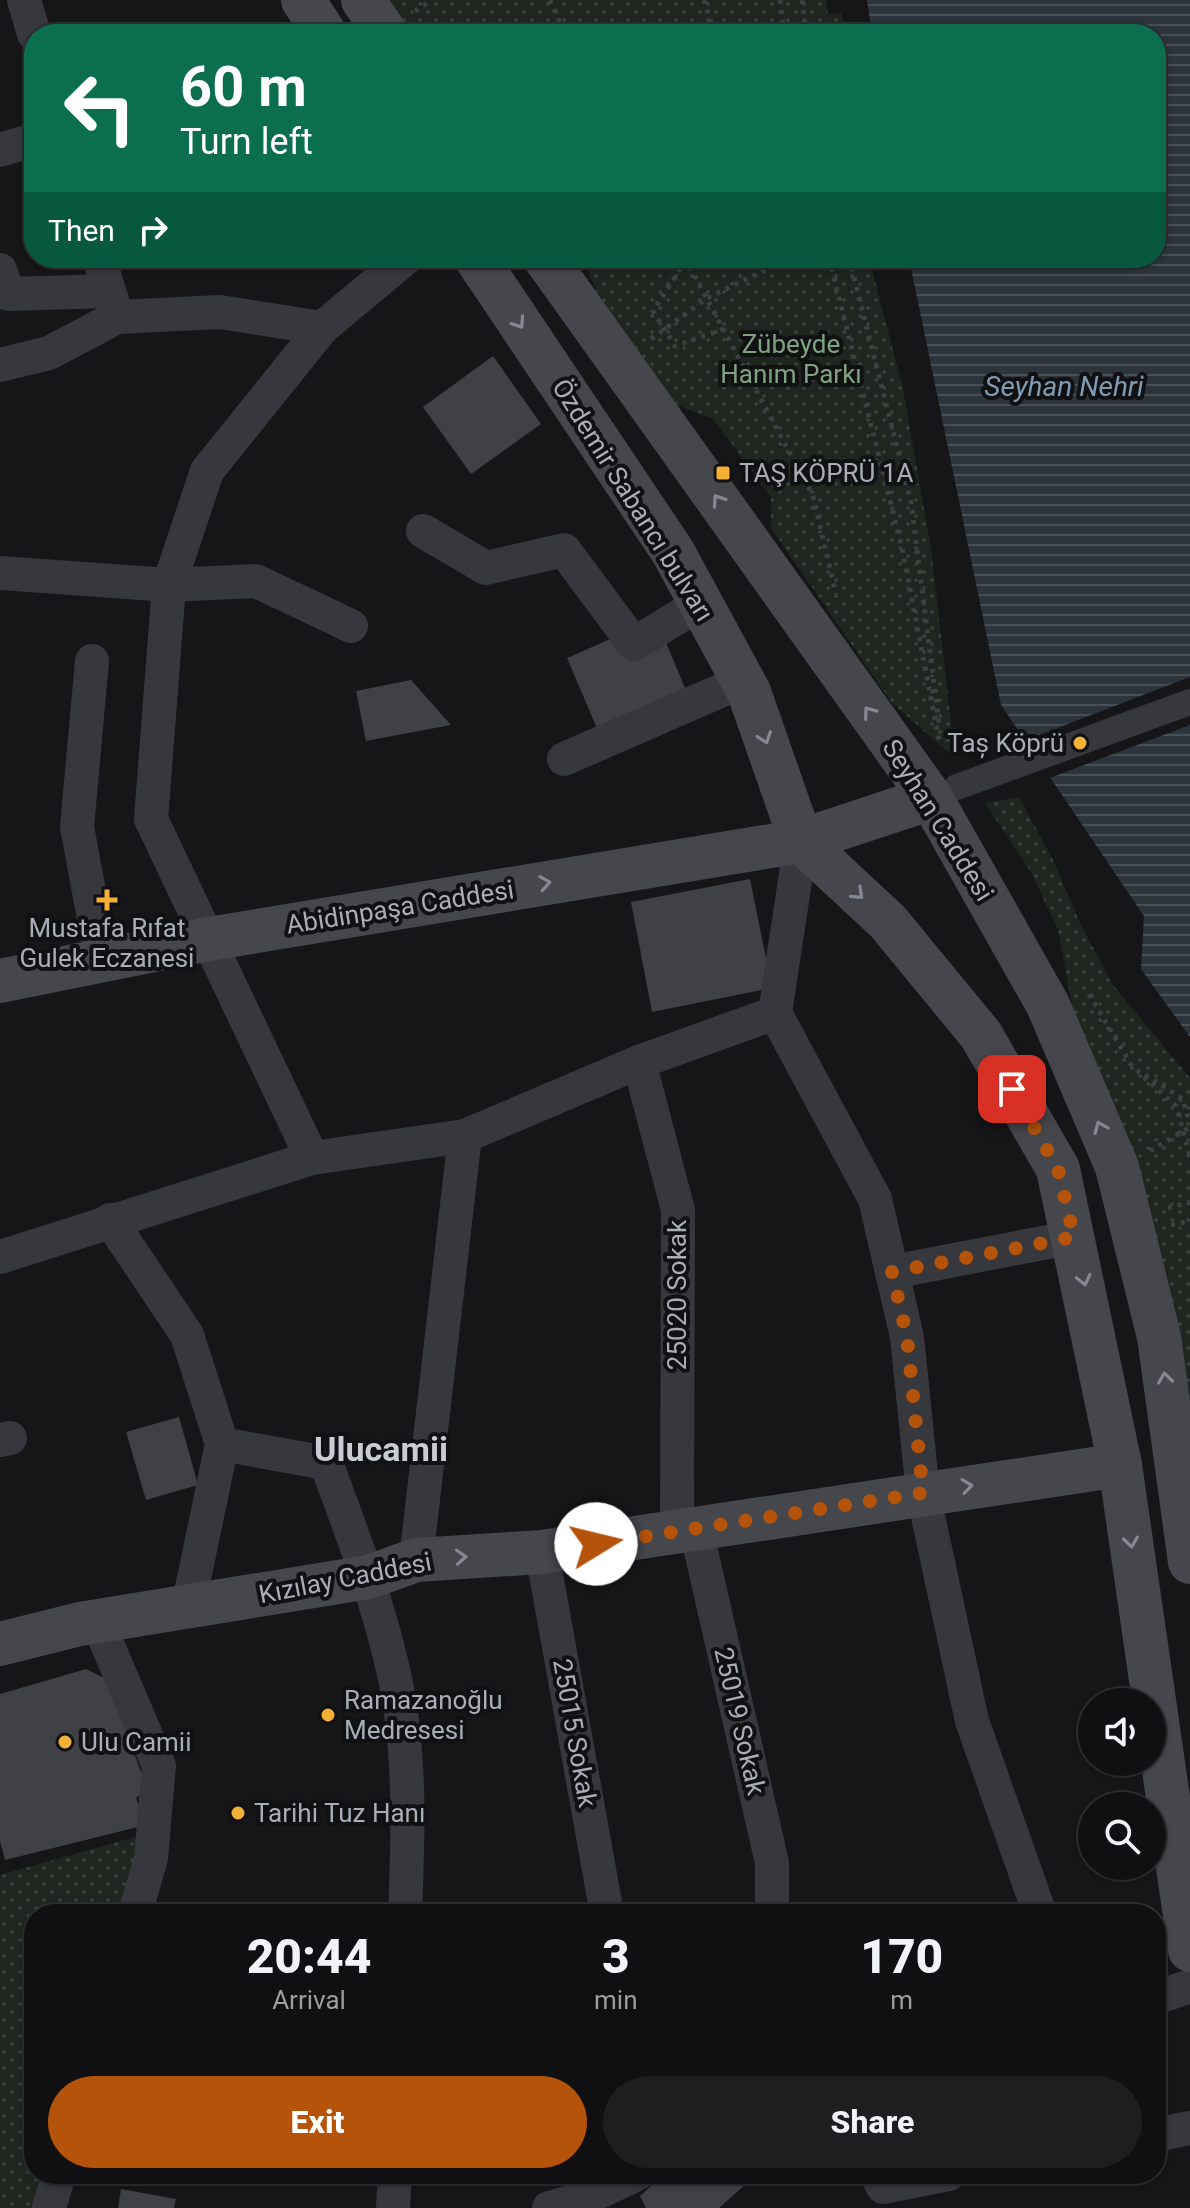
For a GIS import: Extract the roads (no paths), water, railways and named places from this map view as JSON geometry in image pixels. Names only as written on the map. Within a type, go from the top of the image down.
[{"type":"main road","points":[[303,0],[319,24]]},
{"type":"main road","points":[[363,0],[379,24]]},
{"type":"main road","name":"Özdemir Sabancı bulvarı","points":[[483,268],[673,552],[743,681],[801,841],[888,922],[981,1035],[1058,1169],[1120,1465],[1190,1950]]},
{"type":"main road","name":"Seyhan Caddesi","points":[[553,268],[955,789],[1117,1167],[1159,1337],[1190,1562]]},
{"type":"main road","name":"Abidinpaşa Caddesi","points":[[0,981],[209,939],[801,841],[955,789]]},
{"type":"main road","name":"Kızılay Caddesi","points":[[0,1644],[97,1620],[369,1577],[416,1560],[542,1552],[1120,1465]]},
{"type":"street","points":[[24,0],[31,24]]},
{"type":"street","points":[[0,150],[24,143]]},
{"type":"street","points":[[102,268],[113,304]]},
{"type":"street","points":[[312,1158],[151,819],[169,585],[207,471],[322,328],[394,268]]},
{"type":"street","points":[[0,270],[8,294],[220,312],[322,328]]},
{"type":"street","points":[[0,365],[49,353],[113,304]]},
{"type":"street","points":[[423,531],[486,568],[564,550],[634,644],[701,603]]},
{"type":"street","points":[[0,573],[169,585],[256,581],[351,626]]},
{"type":"street","points":[[92,661],[77,827],[102,961]]},
{"type":"street","points":[[564,759],[743,681]]},
{"type":"street","points":[[955,789],[1190,702]]},
{"type":"street","points":[[801,841],[775,1013],[875,1199],[907,1337],[923,1493],[972,1721],[1036,1904]]},
{"type":"street","points":[[0,1257],[312,1158],[465,1136],[639,1062],[775,1013]]},
{"type":"street","name":"25020 Sokak","points":[[639,1062],[678,1210],[686,1530]]},
{"type":"street","points":[[416,1560],[465,1136]]},
{"type":"street","points":[[110,1220],[187,1335],[222,1444],[188,1607]]},
{"type":"street","points":[[892,1272],[1074,1237]]},
{"type":"street","points":[[222,1444],[326,1463],[369,1577],[400,1708],[408,1821],[405,1904]]},
{"type":"street","name":"25019 Sokak","points":[[686,1530],[772,1863],[772,1904]]},
{"type":"street","name":"25015 Sokak","points":[[542,1552],[605,1904]]},
{"type":"street","points":[[97,1620],[159,1766],[151,1858],[138,1904]]},
{"type":"street","points":[[1166,1994],[1190,1986]]},
{"type":"street","points":[[1166,2133],[1190,2128]]},
{"type":"street","points":[[49,2208],[56,2184]]},
{"type":"street","points":[[393,2208],[394,2184]]},
{"type":"street","points":[[549,2208],[591,2196],[616,2184]]},
{"type":"water","name":"Seyhan Nehri","points":[[867,0],[1190,0],[1190,1037],[1141,969],[1144,916],[1001,705],[911,268],[1166,268],[1166,24],[871,24]]},
{"type":"place","name":"TAŞ KÖPRÜ 1A","points":[[723,473]]},
{"type":"place","name":"Taș Köprü","points":[[1080,743]]},
{"type":"place","name":"Mustafa Rıfat Gulek Eczanesi","points":[[107,900]]},
{"type":"place","name":"Ramazanoğlu Medresesi","points":[[328,1715]]},
{"type":"place","name":"Ulu Camii","points":[[65,1742]]},
{"type":"place","name":"Tarihi Tuz Hanı","points":[[238,1813]]},
{"type":"district","name":"Ulucamii","points":[[381,1449]]},
{"type":"park label","name":"Zübeyde Hanım Parkı","points":[[791,359]]}]
